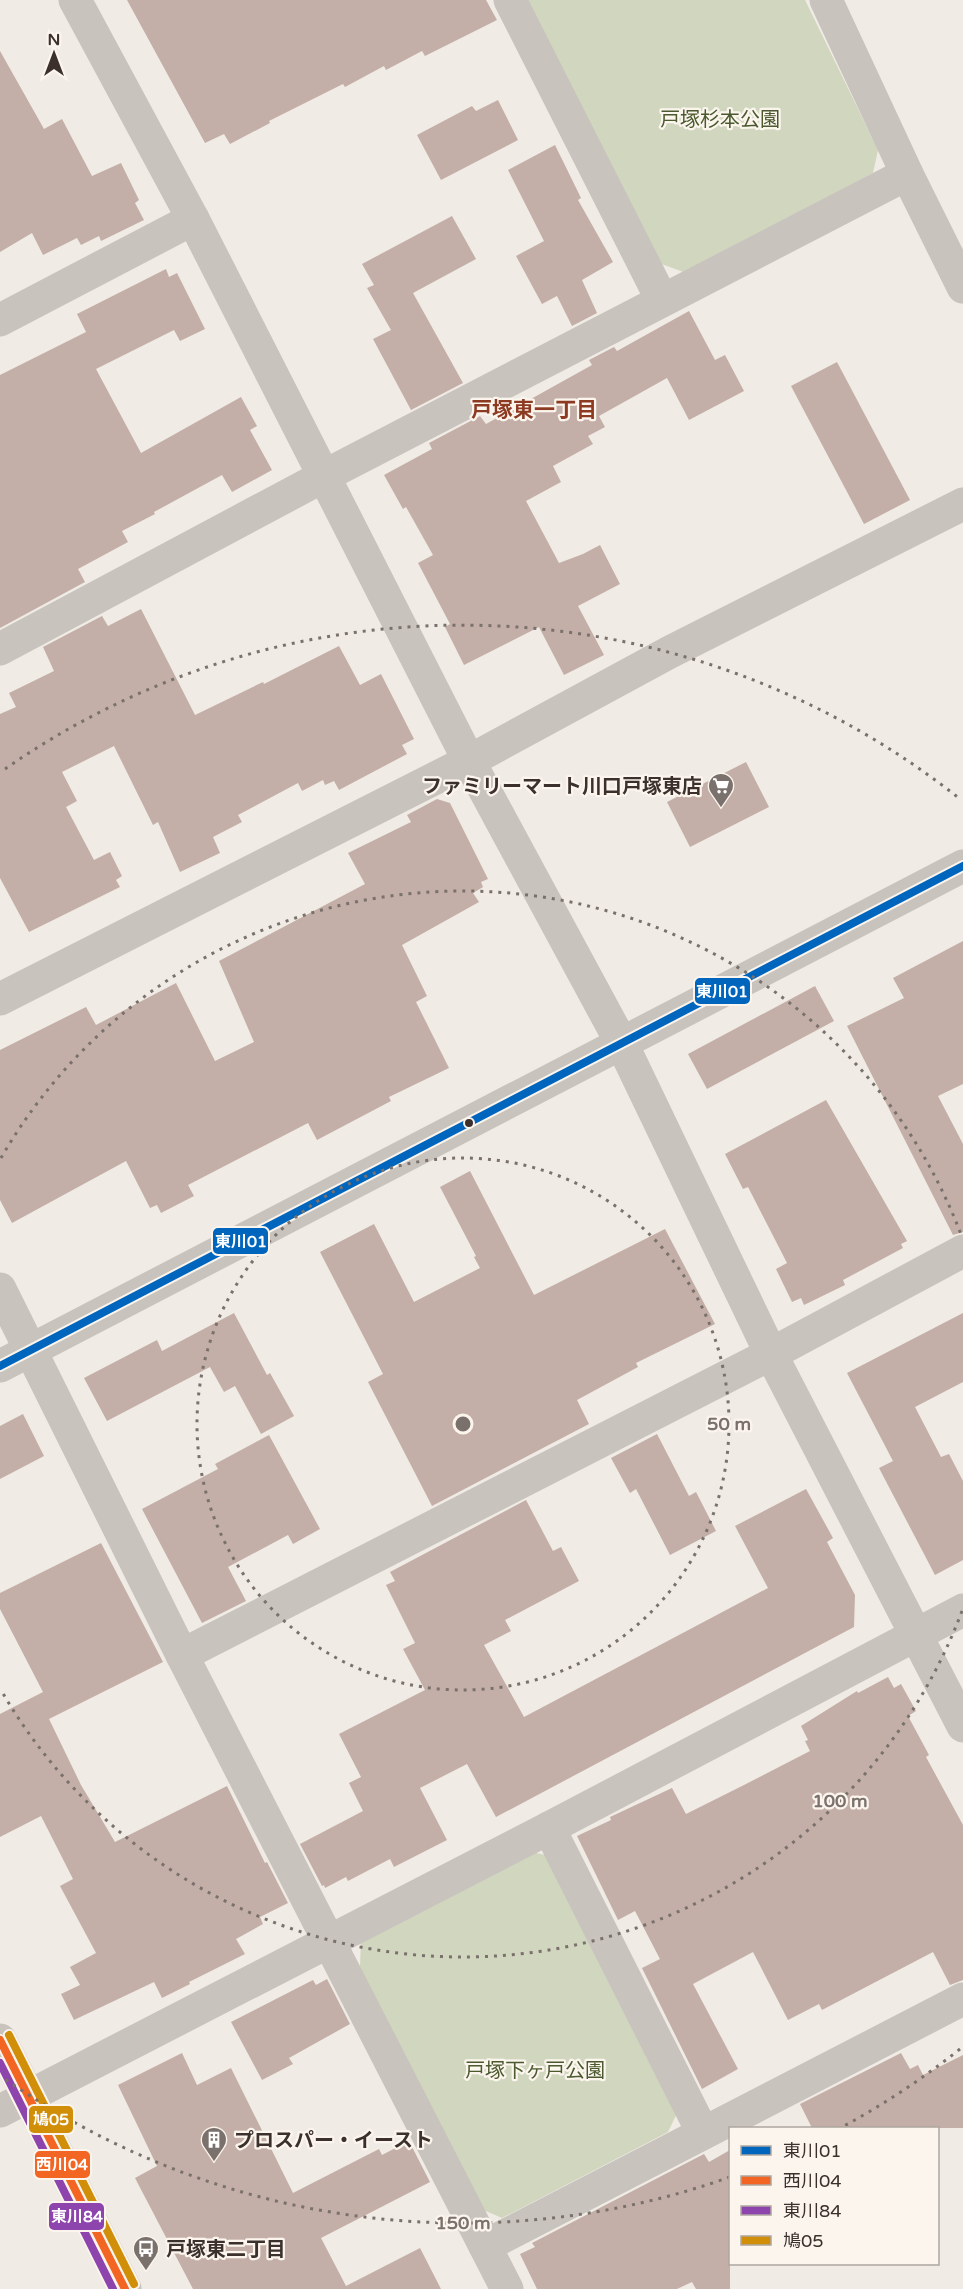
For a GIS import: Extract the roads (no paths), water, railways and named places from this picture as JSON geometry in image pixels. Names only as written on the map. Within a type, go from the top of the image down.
[{"type":"street","points":[[75,0],[193,219],[469,760],[622,1044],[771,1354],[963,1726]]},
{"type":"street","points":[[510,0],[662,300]]},
{"type":"street","points":[[826,0],[907,174],[963,286]]},
{"type":"street","points":[[0,649],[324,476],[907,174]]},
{"type":"street","points":[[0,320],[193,219]]},
{"type":"street","points":[[0,999],[469,760],[670,652],[963,504]]},
{"type":"street","points":[[0,1366],[963,866]]},
{"type":"street","points":[[182,1655],[771,1354],[963,1251]]},
{"type":"street","points":[[0,1288],[182,1655],[507,2289]]},
{"type":"street","points":[[0,2111],[549,1828],[963,1610]]},
{"type":"street","points":[[549,1828],[703,2133]]},
{"type":"street","points":[[485,2246],[963,1999]]},
{"type":"street","points":[[0,2040],[125,2289]]},
{"type":"place","name":"ファミリーマート川口戸塚東店","points":[[721,809]]},
{"type":"place","name":"プロスパー・イースト","points":[[214,2163]]},
{"type":"place","name":"戸塚東二丁目","points":[[146,2272]]},
{"type":"district","name":"戸塚東一丁目","points":[[534,410]]},
{"type":"park label","name":"戸塚杉本公園","points":[[720,119]]},
{"type":"park label","name":"戸塚下ヶ戸公園","points":[[535,2070]]}]
